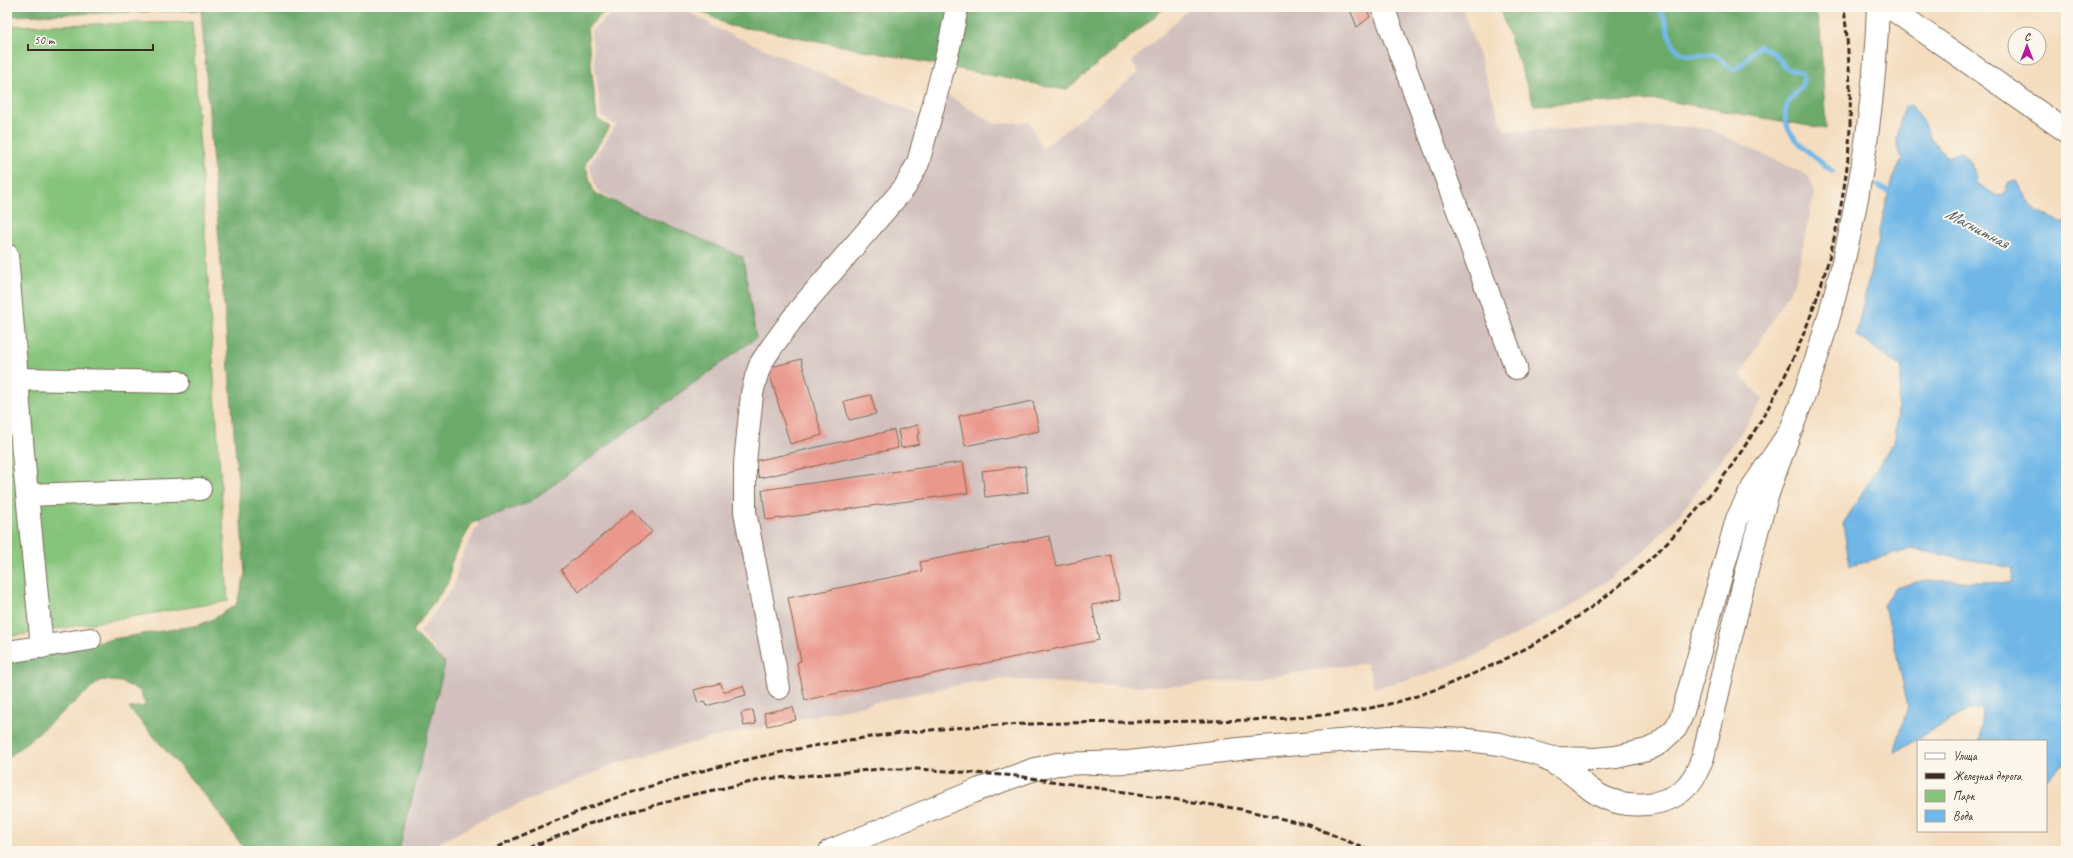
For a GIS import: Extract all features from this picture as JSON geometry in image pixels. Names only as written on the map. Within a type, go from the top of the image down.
[{"type":"lane","points":[[779,688],[745,512],[745,463],[756,377],[761,363],[767,353],[799,310],[905,187],[918,163],[949,47],[957,7]]},
{"type":"lane","points":[[1382,7],[1516,368]]},
{"type":"lane","points":[[1528,752],[1570,773],[1601,796],[1619,802],[1638,804],[1657,803],[1674,796],[1687,787],[1696,775],[1703,757],[1766,501],[1820,348],[1843,265],[1860,182],[1873,81],[1878,7]]},
{"type":"lane","points":[[1889,7],[2066,131]]},
{"type":"lane","points":[[7,255],[12,380],[27,495],[42,646]]},
{"type":"lane","points":[[12,380],[178,382]]},
{"type":"lane","points":[[830,851],[980,789],[1032,770],[1057,764],[1129,762],[1248,748],[1390,737],[1468,740],[1500,744],[1554,758],[1578,760],[1616,757],[1647,750],[1657,745],[1676,728],[1682,715],[1739,514],[1754,485],[1793,427]]},
{"type":"lane","points":[[27,495],[200,489]]},
{"type":"lane","points":[[7,652],[90,639]]},
{"type":"shaded area","points":[[619,7],[680,7],[720,30],[918,114],[940,116],[947,95],[995,124],[1030,122],[1042,149],[1138,73],[1132,61],[1192,7],[1462,7],[1504,131],[1678,126],[1710,129],[1809,176],[1814,194],[1795,283],[1740,375],[1763,399],[1738,437],[1682,511],[1646,549],[1609,579],[1562,611],[1469,659],[1426,675],[1374,688],[1367,663],[1240,680],[1175,686],[1104,686],[1004,679],[967,683],[715,737],[618,763],[488,817],[424,851],[402,851],[345,773],[445,663],[420,632],[454,586],[460,560],[478,525],[458,420],[630,210],[597,190],[589,165],[616,125],[601,116],[591,31]]},
{"type":"green space","points":[[7,7],[610,7],[587,28],[597,119],[610,127],[585,164],[594,193],[743,257],[756,338],[528,503],[472,523],[451,563],[449,582],[412,631],[445,663],[399,851],[246,851],[209,800],[129,708],[146,706],[139,690],[121,682],[101,680],[7,759],[7,656],[199,625],[213,619],[236,605],[245,574],[201,10],[7,16]]},
{"type":"green space","points":[[694,7],[1166,7],[1066,90],[761,30],[729,26]]},
{"type":"green space","points":[[1499,7],[1814,7],[1820,29],[1826,129],[1662,100],[1534,105]]},
{"type":"green space","points":[[192,22],[228,601],[7,637],[7,26]]},
{"type":"water","points":[[1911,105],[1918,114],[1938,149],[1949,157],[1960,151],[1964,154],[1970,161],[1977,184],[1998,196],[2005,192],[2008,183],[2017,181],[2026,199],[2035,209],[2051,218],[2066,223],[2066,762],[2047,778],[2047,740],[1980,740],[1982,708],[1965,711],[1894,753],[1908,706],[1891,629],[1883,605],[1895,588],[1925,580],[2012,583],[2013,568],[1912,549],[1850,566],[1843,524],[1895,439],[1902,367],[1856,335],[1892,179],[1902,160],[1899,154],[1897,140],[1904,107]]},
{"type":"building","points":[[1349,7],[1366,7],[1370,17],[1357,27]]},
{"type":"building","points":[[801,359],[822,435],[790,444],[768,368]]},
{"type":"building","points":[[871,395],[876,414],[849,420],[844,401]]},
{"type":"building","points":[[1033,401],[1039,431],[965,446],[959,416]]},
{"type":"building","points":[[918,425],[920,434],[917,434],[919,444],[901,448],[898,430]]},
{"type":"building","points":[[894,430],[898,448],[759,478],[755,461]]},
{"type":"building","points":[[963,462],[968,493],[766,520],[762,490]]},
{"type":"building","points":[[1025,466],[1028,492],[985,497],[982,471]]},
{"type":"building","points":[[633,510],[652,532],[579,592],[561,570]]},
{"type":"building","points":[[1049,536],[1056,566],[1111,555],[1120,600],[1092,605],[1099,640],[805,700],[797,662],[801,661],[788,598],[922,571],[920,562]]},
{"type":"building","points":[[721,683],[723,692],[743,686],[746,695],[706,706],[704,701],[698,703],[694,690]]},
{"type":"building","points":[[793,707],[796,720],[767,726],[764,713]]},
{"type":"building","points":[[753,710],[756,724],[744,726],[741,713]]},
{"type":"waterway","name":"Магнитная","points":[[1656,7],[1665,19],[1671,41],[1675,48],[1680,52],[1692,56],[1716,55],[1733,70],[1741,66],[1753,51],[1760,46],[1773,52],[1786,68],[1803,74],[1802,85],[1787,106],[1785,117],[1788,128],[1803,147],[1832,171]]},
{"type":"waterway","name":"Магнитная","points":[[1876,185],[1893,194]]},
{"type":"railway","points":[[489,851],[553,822],[619,797],[685,776],[753,758],[822,744],[891,734],[961,727],[1053,723],[1251,720],[1321,715],[1366,709],[1411,698],[1454,682],[1548,636],[1614,590],[1673,536],[1724,476],[1767,409],[1802,337],[1828,261],[1848,160],[1850,94],[1844,7]]},
{"type":"railway","points":[[521,851],[588,824],[691,795],[766,779],[882,769],[918,769],[1017,776],[1240,809],[1309,825],[1371,851]]}]
